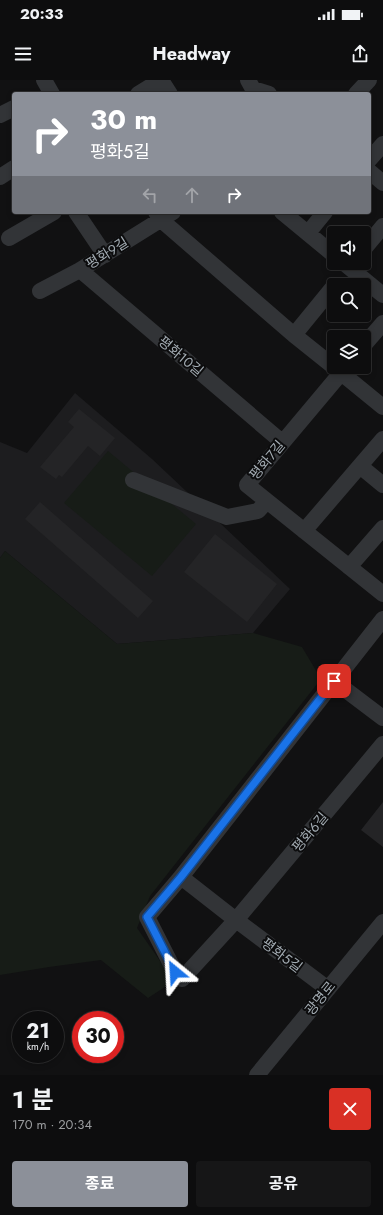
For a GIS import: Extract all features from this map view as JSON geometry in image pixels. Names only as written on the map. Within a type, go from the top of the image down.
[{"type":"street","points":[[141,92],[161,80],[169,92]]},
{"type":"street","points":[[358,92],[368,80]]},
{"type":"street","points":[[249,88],[262,92]]},
{"type":"street","points":[[0,115],[12,109]]},
{"type":"street","points":[[371,158],[383,144]]},
{"type":"street","points":[[0,177],[12,169]]},
{"type":"street","points":[[371,173],[383,183]]},
{"type":"street","points":[[9,238],[51,214]]},
{"type":"street","points":[[77,214],[105,255]]},
{"type":"street","points":[[163,214],[294,335],[327,359]]},
{"type":"street","name":"평화9길","points":[[40,291],[105,255],[163,214]]},
{"type":"street","points":[[284,214],[327,249]]},
{"type":"street","points":[[308,233],[323,214]]},
{"type":"street","points":[[371,241],[383,226]]},
{"type":"street","name":"평화10길","points":[[80,270],[282,442]]},
{"type":"street","points":[[356,270],[383,295]]},
{"type":"street","points":[[294,335],[327,295]]},
{"type":"street","points":[[371,337],[383,323]]},
{"type":"street","name":"평화7길","points":[[334,374],[282,442],[246,485],[383,594]]},
{"type":"street","points":[[346,374],[383,407]]},
{"type":"street","points":[[304,531],[383,440]]},
{"type":"street","points":[[360,466],[383,485]]},
{"type":"street","points":[[133,480],[227,517],[258,511],[267,501]]},
{"type":"street","points":[[349,567],[383,528]]},
{"type":"street","points":[[236,920],[182,979],[175,972],[147,917],[181,877],[383,619]]},
{"type":"street","points":[[334,681],[383,718]]},
{"type":"street","name":"평화6길","points":[[236,920],[383,744]]},
{"type":"street","name":"평화5길","points":[[181,877],[328,989]]},
{"type":"street","name":"광명로","points":[[258,1075],[383,922]]},
{"type":"shaded area","points":[[75,393],[152,459],[290,589],[253,633],[117,644],[5,551],[0,558],[0,442],[27,453]]},
{"type":"shaded area","points":[[108,451],[196,524],[152,576],[64,503]]},
{"type":"shaded area","points":[[5,551],[117,644],[253,633],[302,647],[321,679],[150,896],[137,928],[174,981],[148,998],[101,960],[0,975],[0,558]]},
{"type":"building","points":[[79,409],[115,438],[100,456],[88,446],[62,477],[59,475],[56,479],[40,467],[74,427],[68,422]]},
{"type":"building","points":[[40,502],[153,601],[138,618],[25,519]]},
{"type":"building","points":[[215,534],[277,584],[247,622],[184,572]]},
{"type":"building","points":[[383,802],[383,847],[361,830]]},
{"type":"route","points":[[175,972],[147,917],[181,877],[334,681]]}]
